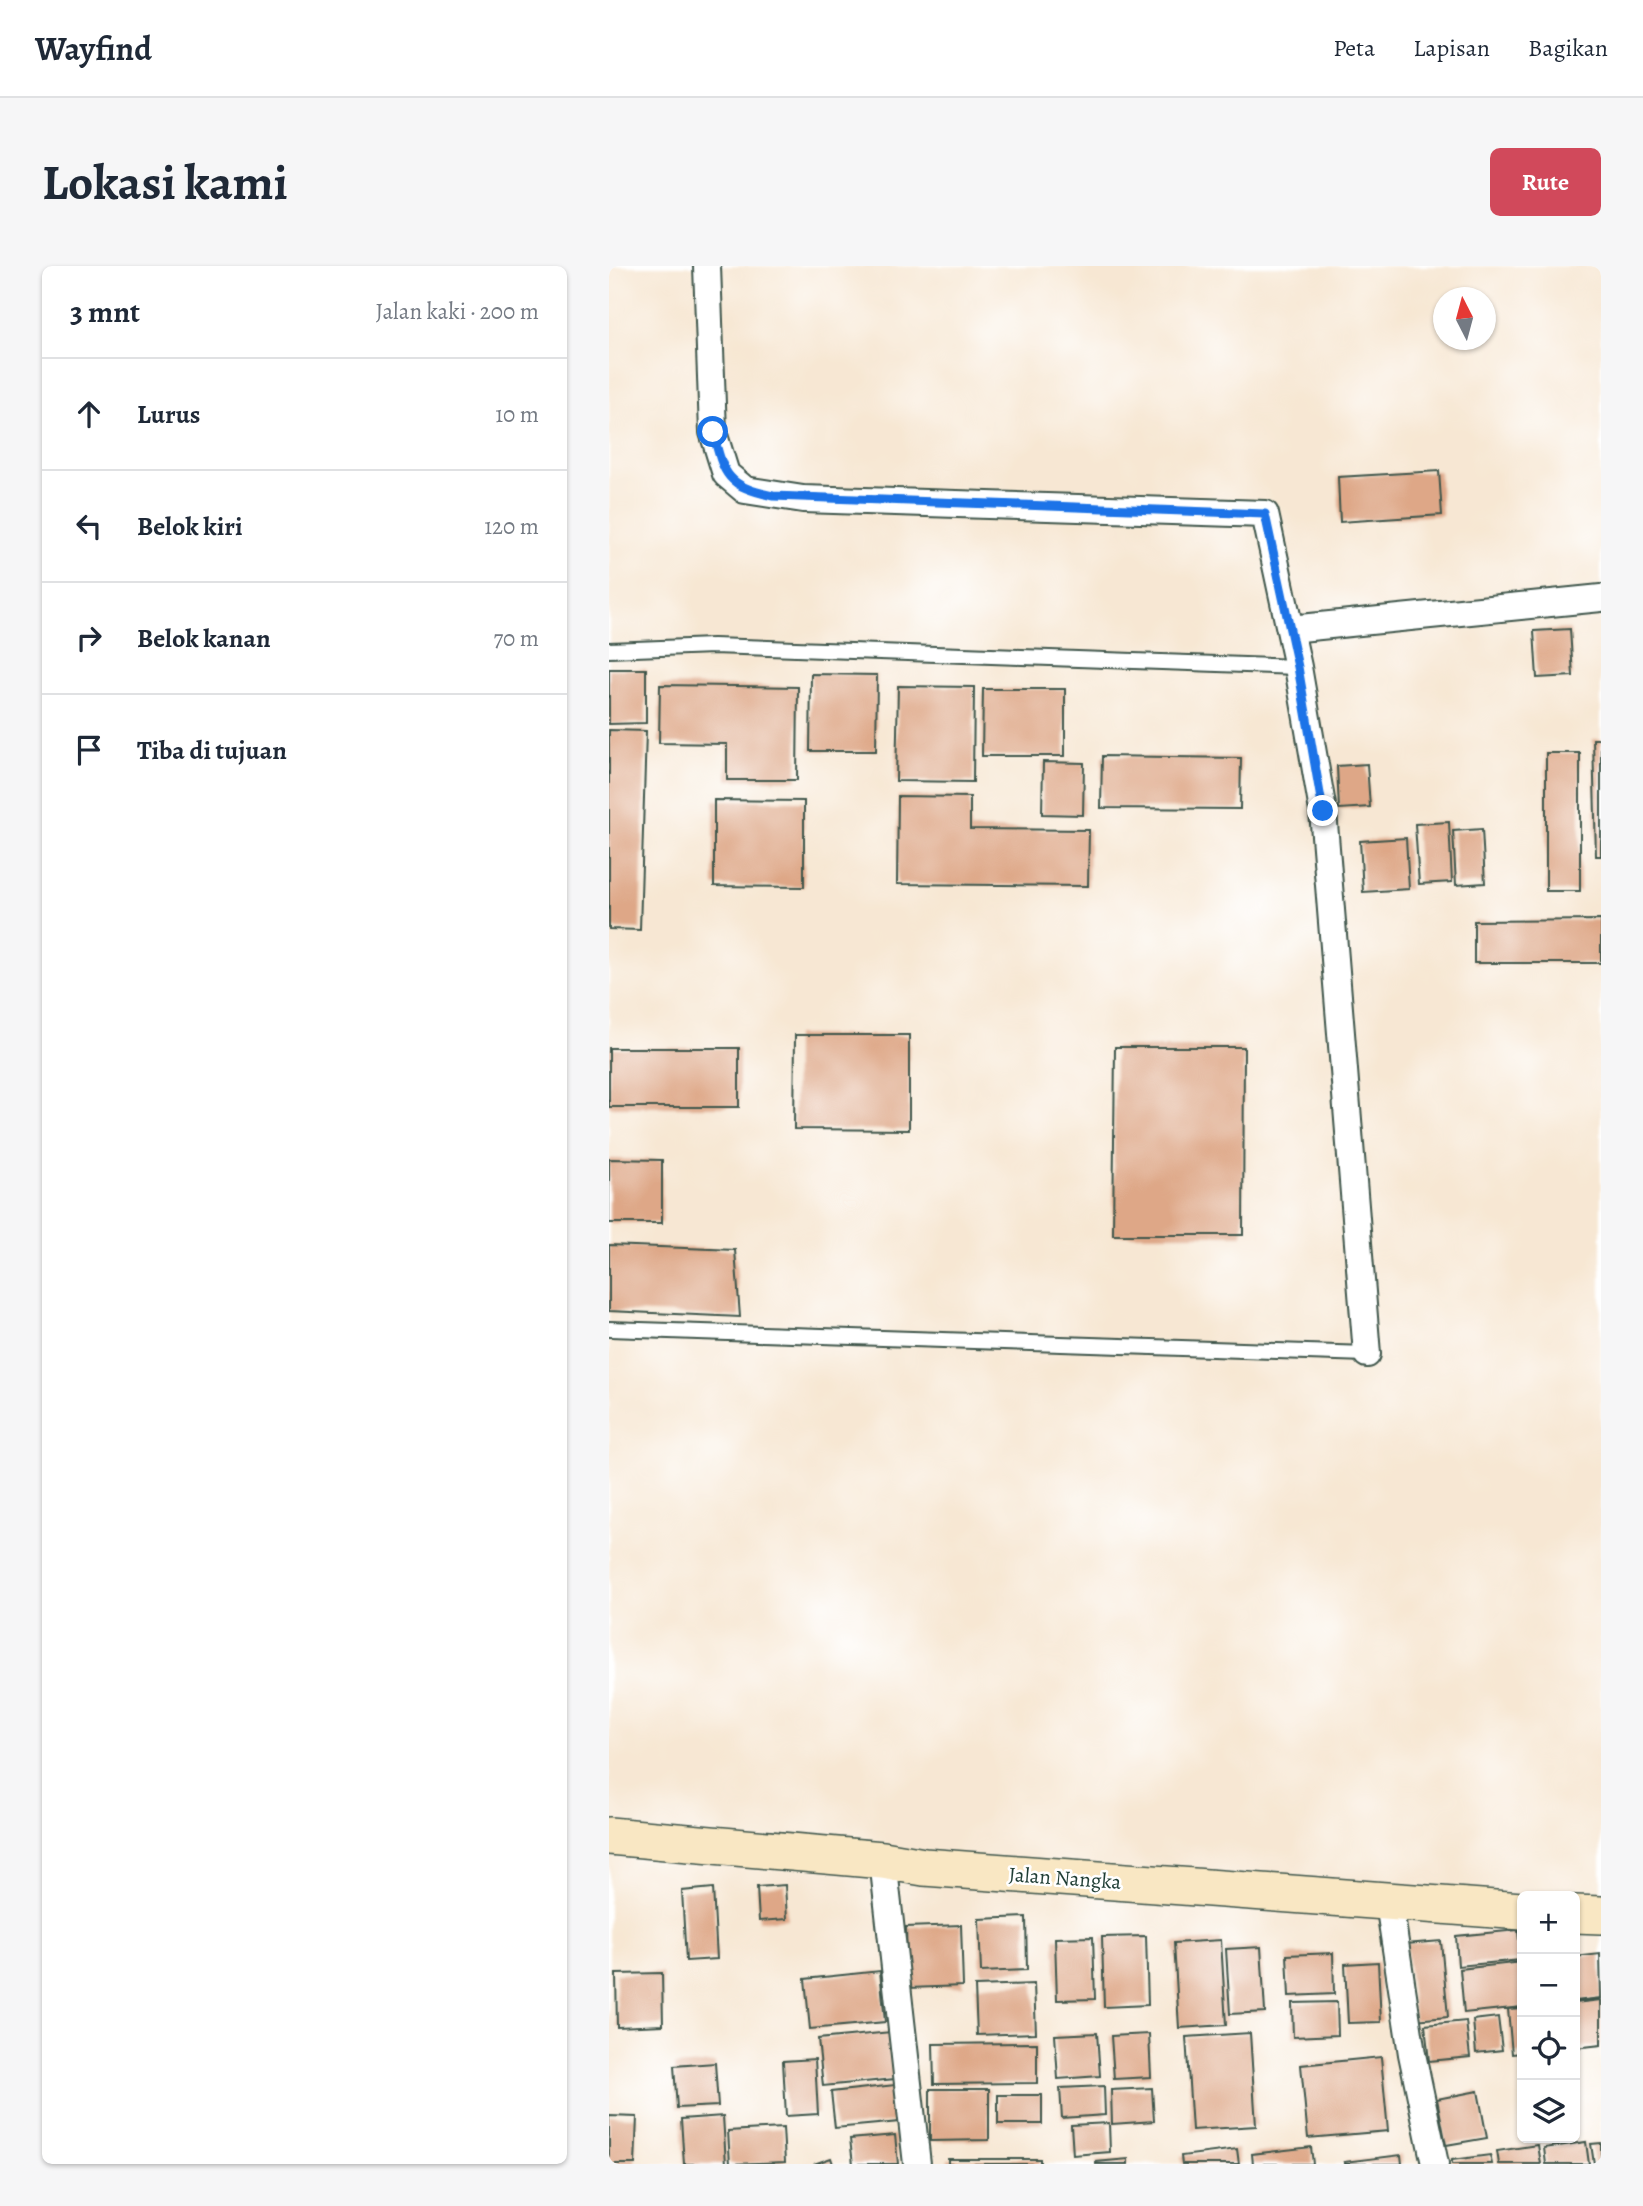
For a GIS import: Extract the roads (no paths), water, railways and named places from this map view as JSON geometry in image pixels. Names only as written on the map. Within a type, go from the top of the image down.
[{"type":"street","points":[[707,266],[713,432],[726,474],[745,490],[773,496],[1265,514],[1298,667],[1323,811],[1367,1354]]},
{"type":"street","points":[[1290,629],[1601,598]]},
{"type":"street","name":"Jalan Nangka","points":[[609,1836],[883,1860],[925,1867],[1517,1911]]},
{"type":"street","points":[[883,1860],[917,2164]]},
{"type":"street","points":[[1389,1903],[1412,2054],[1436,2164]]},
{"type":"street","points":[[1580,1914],[1601,1915]]},
{"type":"lane","points":[[609,650],[713,646],[1298,667]]},
{"type":"lane","points":[[609,1329],[1367,1354]]}]
